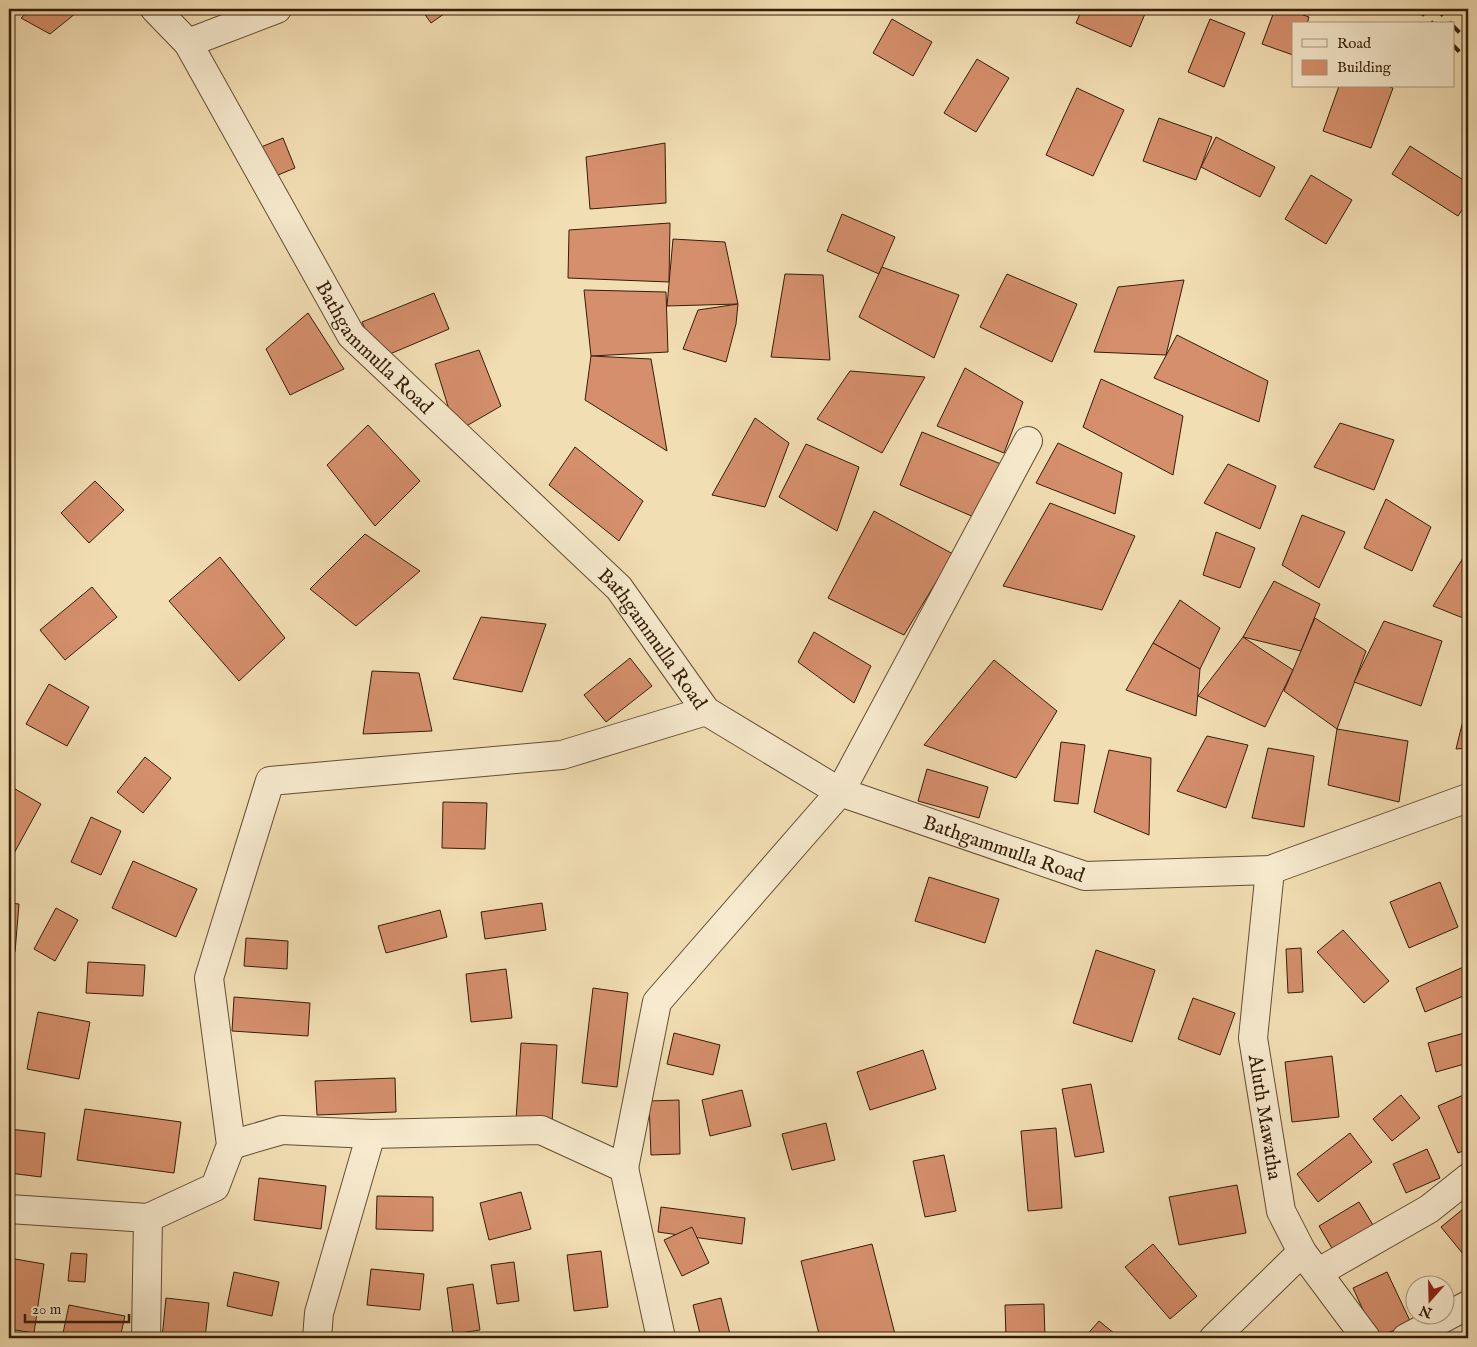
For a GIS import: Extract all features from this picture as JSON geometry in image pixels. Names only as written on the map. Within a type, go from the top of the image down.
[{"type":"street","name":"Bathgammulla Road","points":[[156,9],[188,43],[351,335],[619,588],[706,711],[840,792],[1085,876],[1270,870],[1468,798]]},
{"type":"street","points":[[188,43],[277,9]]},
{"type":"street","points":[[661,1338],[624,1168],[657,1002],[840,792],[1028,442]]},
{"type":"street","points":[[9,1209],[148,1218],[215,1187],[231,1145],[209,978],[270,780],[562,755],[706,711]]},
{"type":"street","name":"Aluth Mawatha","points":[[1270,870],[1253,1038],[1281,1211],[1302,1252],[1319,1272],[1366,1338]]},
{"type":"street","points":[[231,1145],[282,1130],[371,1134],[541,1130],[624,1168]]},
{"type":"street","points":[[317,1338],[319,1313],[371,1134]]},
{"type":"street","points":[[1319,1272],[1428,1209],[1468,1178]]},
{"type":"street","points":[[146,1338],[148,1218]]},
{"type":"street","points":[[1214,1338],[1302,1252]]},
{"type":"street","points":[[1406,1338],[1468,1304]]},
{"type":"building","points":[[31,9],[81,9],[50,34],[21,18]]},
{"type":"building","points":[[421,9],[451,9],[431,23]]},
{"type":"building","points":[[1082,9],[1147,9],[1131,47],[1076,23]]},
{"type":"building","points":[[1275,9],[1286,9],[1309,17],[1308,22],[1292,22],[1292,55],[1262,44]]},
{"type":"building","points":[[892,19],[932,42],[913,76],[873,53]]},
{"type":"building","points":[[1210,19],[1245,33],[1224,87],[1188,72]]},
{"type":"building","points":[[977,59],[1009,78],[976,132],[944,113]]},
{"type":"building","points":[[1077,88],[1124,110],[1093,176],[1046,155]]},
{"type":"building","points":[[1338,88],[1393,88],[1371,148],[1323,131]]},
{"type":"building","points":[[1159,118],[1212,137],[1196,180],[1143,161]]},
{"type":"building","points":[[1216,137],[1275,167],[1260,197],[1201,167]]},
{"type":"building","points":[[283,138],[295,168],[261,182],[249,152]]},
{"type":"building","points":[[665,143],[666,203],[590,209],[586,157]]},
{"type":"building","points":[[1410,146],[1468,183],[1468,201],[1458,216],[1392,174]]},
{"type":"building","points":[[1311,175],[1352,200],[1326,244],[1285,219]]},
{"type":"building","points":[[842,214],[895,237],[879,274],[827,251]]},
{"type":"building","points":[[670,223],[669,282],[568,278],[569,230]]},
{"type":"building","points":[[673,239],[725,242],[738,304],[667,306]]},
{"type":"building","points":[[882,267],[959,295],[934,358],[859,317]]},
{"type":"building","points":[[785,274],[823,275],[830,360],[771,357]]},
{"type":"building","points":[[1007,274],[1077,304],[1052,362],[980,327]]},
{"type":"building","points":[[1184,280],[1166,355],[1094,352],[1118,287]]},
{"type":"building","points":[[584,290],[666,292],[668,352],[591,356]]},
{"type":"building","points":[[434,293],[449,329],[378,359],[362,322]]},
{"type":"building","points":[[738,304],[736,324],[726,362],[683,349],[698,310]]},
{"type":"building","points":[[308,313],[344,369],[290,395],[266,349]]},
{"type":"building","points":[[1177,335],[1268,381],[1259,422],[1154,378]]},
{"type":"building","points":[[479,350],[501,406],[456,432],[435,364]]},
{"type":"building","points":[[591,356],[651,359],[667,451],[585,400]]},
{"type":"building","points":[[965,368],[1023,402],[1004,453],[937,426]]},
{"type":"building","points":[[850,371],[925,377],[882,453],[817,419]]},
{"type":"building","points":[[1101,379],[1183,416],[1173,475],[1083,427]]},
{"type":"building","points":[[755,418],[789,443],[765,507],[712,495]]},
{"type":"building","points":[[1340,423],[1394,440],[1374,490],[1314,467]]},
{"type":"building","points":[[368,425],[420,481],[375,526],[327,465]]},
{"type":"building","points":[[922,432],[1001,464],[976,518],[900,485]]},
{"type":"building","points":[[1058,443],[1122,473],[1115,514],[1036,483]]},
{"type":"building","points":[[806,444],[859,467],[837,531],[779,497]]},
{"type":"building","points":[[575,447],[643,501],[619,541],[549,485]]},
{"type":"building","points":[[1228,464],[1276,486],[1260,529],[1204,503]]},
{"type":"building","points":[[95,481],[124,510],[89,543],[61,513]]},
{"type":"building","points":[[1386,499],[1431,527],[1412,571],[1364,548]]},
{"type":"building","points":[[1050,503],[1135,536],[1102,610],[1003,586]]},
{"type":"building","points":[[874,511],[953,554],[904,635],[828,598]]},
{"type":"building","points":[[1302,515],[1345,532],[1319,588],[1282,565]]},
{"type":"building","points":[[1216,532],[1255,548],[1240,588],[1203,575]]},
{"type":"building","points":[[365,534],[420,571],[356,626],[310,589]]},
{"type":"building","points":[[1468,550],[1468,620],[1433,606]]},
{"type":"building","points":[[220,557],[285,638],[239,681],[169,601]]},
{"type":"building","points":[[1274,581],[1320,604],[1301,651],[1243,637]]},
{"type":"building","points":[[92,587],[117,617],[65,660],[40,630]]},
{"type":"building","points":[[1180,600],[1220,628],[1200,669],[1153,643]]},
{"type":"building","points":[[481,617],[546,624],[522,692],[453,679]]},
{"type":"building","points":[[1315,618],[1366,651],[1337,729],[1284,691]]},
{"type":"building","points":[[1384,621],[1442,641],[1421,706],[1354,682]]},
{"type":"building","points":[[814,632],[871,666],[854,703],[798,662]]},
{"type":"building","points":[[1243,637],[1293,670],[1265,727],[1198,696]]},
{"type":"building","points":[[1153,643],[1200,669],[1196,716],[1126,690]]},
{"type":"building","points":[[630,658],[652,686],[606,722],[584,695]]},
{"type":"building","points":[[994,660],[1057,711],[1016,778],[924,745]]},
{"type":"building","points":[[372,671],[419,673],[432,731],[363,734]]},
{"type":"building","points":[[49,684],[89,707],[67,746],[26,724]]},
{"type":"building","points":[[1468,700],[1468,748],[1456,749]]},
{"type":"building","points":[[1337,729],[1408,741],[1399,802],[1328,785]]},
{"type":"building","points":[[1207,736],[1248,745],[1226,808],[1177,791]]},
{"type":"building","points":[[1061,742],[1085,745],[1078,804],[1054,801]]},
{"type":"building","points":[[1268,748],[1314,756],[1304,827],[1252,818]]},
{"type":"building","points":[[1109,750],[1151,758],[1149,835],[1094,812]]},
{"type":"building","points":[[145,757],[171,778],[143,813],[117,792]]},
{"type":"building","points":[[927,769],[988,787],[979,818],[918,801]]},
{"type":"building","points":[[10,786],[41,804],[12,857],[9,856]]},
{"type":"building","points":[[443,802],[487,803],[485,849],[442,848]]},
{"type":"building","points":[[91,817],[121,831],[101,875],[71,862]]},
{"type":"building","points":[[133,861],[197,889],[176,937],[112,908]]},
{"type":"building","points":[[929,877],[999,899],[985,943],[915,921]]},
{"type":"building","points":[[1440,882],[1458,927],[1409,948],[1390,902]]},
{"type":"building","points":[[9,903],[19,904],[15,952],[9,951]]},
{"type":"building","points":[[542,903],[546,930],[485,939],[481,912]]},
{"type":"building","points":[[56,908],[78,920],[55,961],[34,949]]},
{"type":"building","points":[[440,910],[447,937],[386,953],[378,926]]},
{"type":"building","points":[[1343,930],[1389,981],[1364,1003],[1317,952]]},
{"type":"building","points":[[246,938],[288,941],[287,969],[244,966]]},
{"type":"building","points":[[1301,948],[1303,992],[1288,993],[1286,949]]},
{"type":"building","points":[[1096,950],[1155,970],[1132,1042],[1073,1023]]},
{"type":"building","points":[[88,962],[145,965],[143,996],[86,993]]},
{"type":"building","points":[[1468,965],[1468,994],[1425,1012],[1416,988]]},
{"type":"building","points":[[506,969],[512,1018],[471,1022],[466,974]]},
{"type":"building","points":[[593,988],[628,993],[617,1087],[582,1083]]},
{"type":"building","points":[[234,997],[310,1003],[308,1036],[232,1031]]},
{"type":"building","points":[[1193,998],[1235,1013],[1220,1055],[1178,1039]]},
{"type":"building","points":[[38,1012],[90,1022],[79,1079],[27,1069]]},
{"type":"building","points":[[1468,1032],[1468,1063],[1436,1072],[1428,1043]]},
{"type":"building","points":[[674,1033],[720,1045],[713,1075],[667,1064]]},
{"type":"building","points":[[521,1043],[557,1045],[552,1123],[516,1120]]},
{"type":"building","points":[[923,1050],[936,1089],[870,1110],[857,1072]]},
{"type":"building","points":[[1332,1056],[1339,1117],[1292,1122],[1285,1062]]},
{"type":"building","points":[[395,1078],[396,1112],[317,1115],[315,1081]]},
{"type":"building","points":[[1091,1084],[1104,1152],[1075,1157],[1062,1089]]},
{"type":"building","points":[[742,1090],[751,1126],[710,1136],[702,1100]]},
{"type":"building","points":[[1468,1093],[1468,1149],[1458,1153],[1438,1106]]},
{"type":"building","points":[[1401,1095],[1420,1118],[1392,1141],[1373,1119]]},
{"type":"building","points":[[679,1100],[680,1154],[651,1155],[649,1101]]},
{"type":"building","points":[[85,1109],[181,1122],[174,1173],[77,1160]]},
{"type":"building","points":[[826,1123],[835,1160],[792,1170],[782,1134]]},
{"type":"building","points":[[1056,1128],[1062,1208],[1028,1211],[1021,1131]]},
{"type":"building","points":[[9,1129],[45,1133],[41,1177],[9,1173]]},
{"type":"building","points":[[1350,1133],[1372,1162],[1318,1202],[1297,1174]]},
{"type":"building","points":[[1427,1149],[1440,1178],[1406,1193],[1393,1164]]},
{"type":"building","points":[[944,1155],[956,1211],[925,1217],[913,1161]]},
{"type":"building","points":[[259,1178],[326,1186],[321,1229],[254,1220]]},
{"type":"building","points":[[1237,1185],[1246,1233],[1179,1245],[1169,1197]]},
{"type":"building","points":[[521,1192],[531,1229],[489,1240],[480,1203]]},
{"type":"building","points":[[377,1196],[433,1197],[433,1231],[376,1229]]},
{"type":"building","points":[[1359,1202],[1373,1225],[1333,1250],[1319,1226]]},
{"type":"building","points":[[1468,1205],[1468,1260],[1441,1227]]},
{"type":"building","points":[[661,1207],[745,1218],[742,1244],[658,1232]]},
{"type":"building","points":[[692,1227],[709,1263],[682,1276],[664,1240]]},
{"type":"building","points":[[872,1244],[896,1338],[820,1338],[801,1261]]},
{"type":"building","points":[[1153,1244],[1197,1296],[1170,1319],[1125,1267]]},
{"type":"building","points":[[601,1251],[608,1307],[574,1311],[567,1255]]},
{"type":"building","points":[[71,1253],[87,1254],[85,1282],[68,1281]]},
{"type":"building","points":[[9,1258],[44,1264],[34,1333],[9,1329]]},
{"type":"building","points":[[514,1262],[519,1301],[497,1304],[491,1265]]},
{"type":"building","points":[[371,1269],[424,1274],[420,1310],[367,1305]]},
{"type":"building","points":[[234,1272],[279,1282],[272,1316],[227,1306]]},
{"type":"building","points":[[1387,1272],[1404,1308],[1404,1324],[1409,1324],[1376,1338],[1353,1288]]},
{"type":"building","points":[[473,1284],[480,1330],[453,1334],[447,1288]]},
{"type":"building","points":[[166,1298],[209,1303],[205,1338],[162,1338]]},
{"type":"building","points":[[721,1298],[731,1338],[701,1338],[693,1305]]},
{"type":"building","points":[[1044,1304],[1045,1338],[1006,1338],[1005,1305]]},
{"type":"building","points":[[69,1305],[125,1316],[120,1338],[62,1338]]},
{"type":"building","points":[[1099,1321],[1120,1338],[1084,1338]]},
{"type":"railway","points":[[1418,9],[1431,22]]},
{"type":"railway","points":[[1437,9],[1449,22]]},
{"type":"railway","points":[[1454,27],[1468,41]]},
{"type":"railway","points":[[1454,46],[1468,61]]}]
